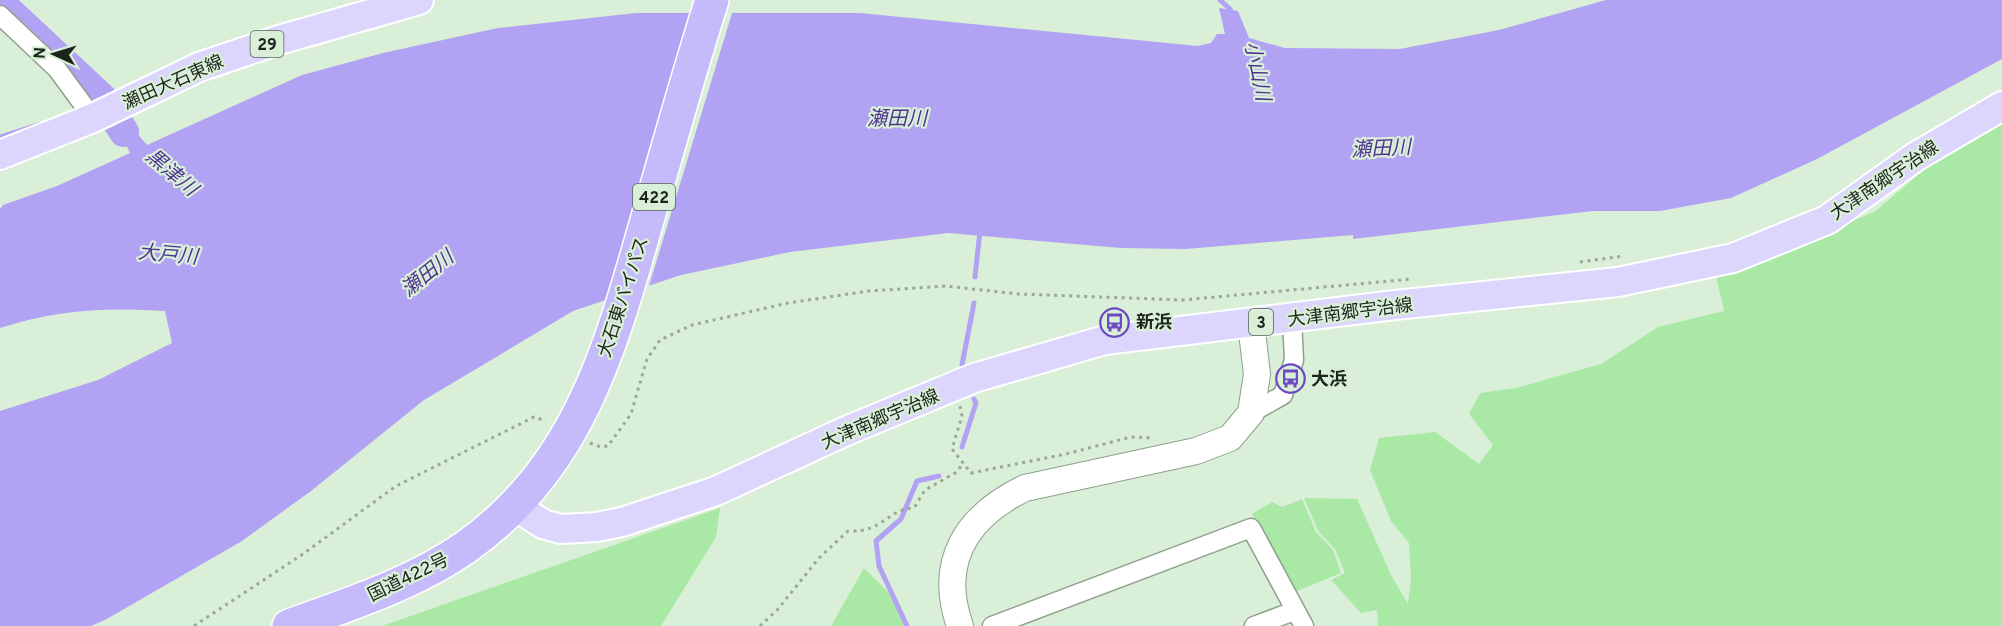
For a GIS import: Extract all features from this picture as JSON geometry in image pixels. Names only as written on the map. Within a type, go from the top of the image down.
[{"type":"highway","name":"大石東バイパス","points":[[515,506],[570,434],[591,392],[622,308],[712,0]]},
{"type":"highway","name":"国道422号","points":[[289,626],[390,589],[432,568],[467,546],[515,506]]},
{"type":"main road","name":"瀬田大石東線","points":[[0,154],[106,112],[209,64],[279,40],[409,2]]},
{"type":"main road","name":"大津南郷宇治線","points":[[515,506],[543,524],[561,529],[579,529],[622,522],[716,491],[846,431],[954,386],[1105,340],[1618,282],[1733,258],[1827,220],[1915,157],[2002,106]]},
{"type":"street","points":[[0,15],[106,112]]},
{"type":"street","points":[[960,626],[950,579],[955,555],[978,518],[1001,499],[1025,488],[1196,451],[1230,438],[1251,413],[1282,395],[1294,360],[1292,319]]},
{"type":"street","points":[[1251,324],[1257,374],[1251,413]]},
{"type":"street","points":[[992,626],[1251,528],[1299,618],[1254,626]]},
{"type":"path","points":[[1578,262],[1633,255]]},
{"type":"path","points":[[194,626],[303,554],[396,486],[534,417],[597,446],[608,446],[631,414],[647,359],[660,340],[692,325],[788,303],[869,291],[945,286],[1018,294],[1183,300],[1420,278]]},
{"type":"path","points":[[954,386],[962,416],[952,450],[971,472],[1066,454],[1131,437],[1154,438]]},
{"type":"path","points":[[760,626],[778,609],[819,558],[848,531],[865,532],[882,524],[901,509],[914,508],[925,490],[955,473],[964,463]]},
{"type":"green space","points":[[2002,119],[2002,626],[1378,626],[1377,610],[1361,613],[1331,580],[1345,573],[1335,549],[1318,531],[1304,498],[1357,499],[1391,575],[1408,604],[1411,579],[1409,543],[1391,521],[1370,470],[1379,438],[1435,432],[1479,464],[1493,445],[1469,414],[1480,393],[1516,388],[1601,364],[1658,327],[1724,311],[1716,276],[1874,212],[1942,155]]},
{"type":"green space","points":[[1302,499],[1316,532],[1333,550],[1341,573],[1295,592],[1252,514],[1272,502],[1282,507]]},
{"type":"green space","points":[[720,508],[716,537],[661,626],[382,626]]},
{"type":"green space","points":[[864,568],[895,599],[905,626],[831,626]]},
{"type":"water","points":[[1606,0],[2002,0],[2002,59],[1817,159],[1731,198],[1660,211],[1593,211],[1353,239],[1353,235],[1186,249],[1121,248],[948,233],[790,252],[681,275],[573,311],[424,400],[311,491],[242,541],[105,620],[91,626],[0,626],[0,411],[98,380],[172,343],[165,311],[123,309],[81,311],[41,317],[0,328],[0,209],[3,205],[57,186],[130,153],[115,122],[125,119],[147,145],[302,75],[383,53],[498,28],[636,13],[860,13],[1198,46],[1211,43],[1217,34],[1225,34],[1219,8],[1238,11],[1249,38],[1285,48],[1400,49],[1499,30]]},
{"type":"pier","points":[[694,10],[733,10],[648,289],[604,304]]},
{"type":"waterway","name":"小山川","points":[[1220,0],[1230,9],[1231,15]]},
{"type":"waterway","name":"黒津川","points":[[0,3],[102,98],[124,132]]},
{"type":"waterway","points":[[0,137],[38,125]]},
{"type":"waterway","points":[[975,277],[980,231]]},
{"type":"waterway","points":[[963,372],[962,365],[974,303]]},
{"type":"waterway","points":[[962,447],[976,403],[974,399]]},
{"type":"waterway","points":[[907,626],[879,566],[876,541],[901,519],[917,481],[939,476]]},
{"type":"place","name":"新浜","points":[[1115,322]]},
{"type":"place","name":"大浜","points":[[1290,379]]},
{"type":"water label","name":"瀬田川","points":[[897,118]]},
{"type":"water label","name":"瀬田川","points":[[1381,148]]},
{"type":"water label","name":"大戸川","points":[[168,254]]},
{"type":"water label","name":"瀬田川","points":[[427,273]]}]
